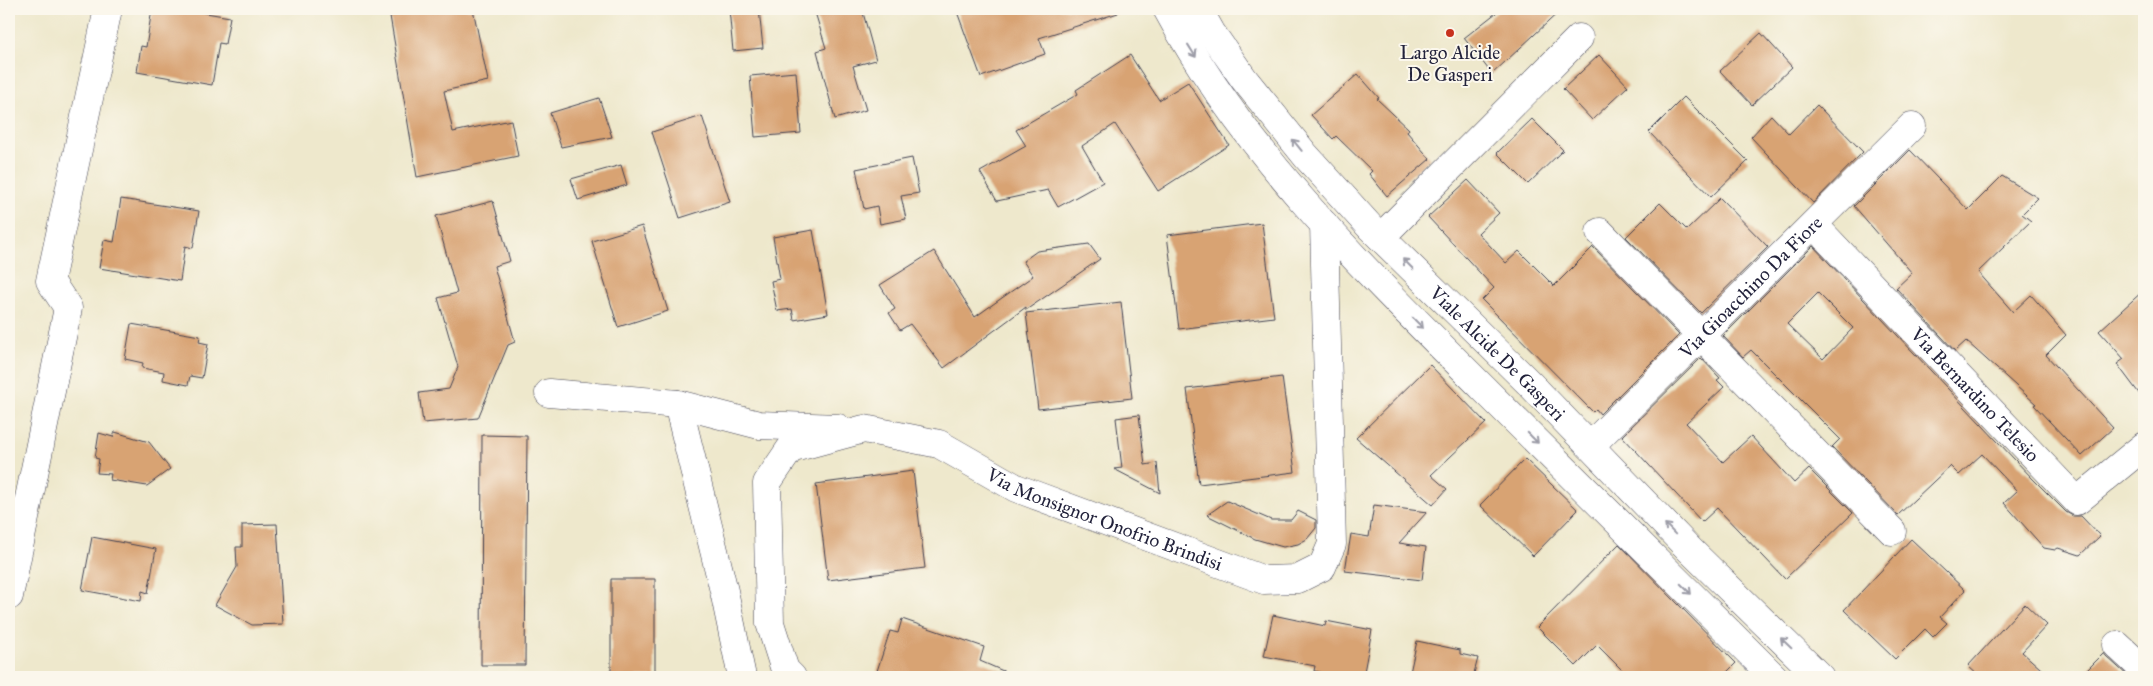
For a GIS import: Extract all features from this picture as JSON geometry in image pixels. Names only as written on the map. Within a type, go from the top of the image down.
[{"type":"street","points":[[9,596],[68,308],[50,281],[108,9]]},
{"type":"street","name":"Viale Alcide De Gasperi","points":[[1167,9],[1194,54],[1258,146],[1324,224],[1390,295],[1774,677]]},
{"type":"street","name":"Viale Alcide De Gasperi","points":[[1198,9],[1211,32],[1244,79],[1306,156],[1381,237],[1590,446],[1690,550],[1820,677]]},
{"type":"street","points":[[1381,237],[1579,38]]},
{"type":"street","name":"Via Gioacchino Da Fiore","points":[[1590,446],[1912,126]]},
{"type":"street","name":"Via Monsignor Onofrio Brindisi","points":[[792,677],[784,670],[770,623],[767,483],[790,449],[864,429],[939,444],[1016,488],[1264,580],[1298,579],[1322,567],[1332,544],[1324,224]]},
{"type":"street","name":"Via Bernardino Telesio","points":[[1814,225],[2077,501],[2144,446]]},
{"type":"street","points":[[1600,232],[1892,531]]},
{"type":"street","points":[[549,393],[678,404],[759,425],[864,429]]},
{"type":"street","points":[[678,404],[724,591],[742,677]]},
{"type":"street","points":[[2117,645],[2144,670]]},
{"type":"building","points":[[152,9],[182,9],[230,17],[225,44],[219,43],[212,85],[137,72],[141,46],[146,47]]},
{"type":"building","points":[[426,9],[473,9],[488,81],[444,91],[453,132],[511,120],[518,156],[417,177],[390,16]]},
{"type":"building","points":[[729,9],[759,9],[763,48],[733,51]]},
{"type":"building","points":[[814,9],[862,9],[876,60],[853,66],[866,110],[835,119],[817,51],[826,48]]},
{"type":"building","points":[[956,9],[1117,9],[1118,13],[1039,38],[1045,54],[981,77]]},
{"type":"building","points":[[1501,9],[1562,9],[1492,74],[1464,38]]},
{"type":"building","points":[[1761,33],[1792,67],[1752,105],[1720,71]]},
{"type":"building","points":[[1130,55],[1159,100],[1188,82],[1229,145],[1158,191],[1115,124],[1082,146],[1103,182],[1058,207],[1048,190],[997,201],[980,172],[1026,146],[1016,130],[1078,94],[1076,90]]},
{"type":"building","points":[[1599,55],[1628,86],[1592,120],[1563,89]]},
{"type":"building","points":[[796,72],[801,133],[755,137],[750,76]]},
{"type":"building","points":[[1358,74],[1379,98],[1377,99],[1409,129],[1407,132],[1430,159],[1387,196],[1369,174],[1372,171],[1336,136],[1333,139],[1311,115]]},
{"type":"building","points":[[1684,97],[1748,161],[1711,197],[1649,132]]},
{"type":"building","points":[[599,98],[612,137],[561,147],[550,113]]},
{"type":"building","points":[[1817,105],[1863,152],[1813,203],[1751,137],[1771,115],[1789,134]]},
{"type":"building","points":[[702,116],[730,202],[680,218],[652,132]]},
{"type":"building","points":[[1532,119],[1563,150],[1528,184],[1497,153]]},
{"type":"building","points":[[1910,150],[1968,210],[2002,176],[2038,198],[2022,214],[2031,221],[1978,272],[2013,312],[2031,295],[2066,335],[2046,355],[2113,428],[2082,456],[2034,405],[2036,404],[1966,341],[1955,351],[1896,288],[1912,273],[1854,206]]},
{"type":"building","points":[[912,158],[919,193],[901,196],[906,219],[880,224],[877,206],[864,209],[856,169]]},
{"type":"building","points":[[621,165],[627,185],[578,200],[571,179]]},
{"type":"building","points":[[1468,180],[1499,213],[1478,233],[1506,263],[1519,251],[1554,286],[1593,247],[1679,335],[1600,414],[1596,409],[1593,412],[1482,300],[1494,288],[1428,217]]},
{"type":"building","points":[[1720,198],[1768,247],[1701,313],[1626,237],[1660,203],[1687,230]]},
{"type":"building","points":[[121,199],[199,211],[193,248],[185,246],[180,281],[99,268],[104,240],[114,242]]},
{"type":"building","points":[[493,201],[510,261],[494,266],[515,342],[508,345],[478,418],[423,423],[419,393],[449,389],[458,367],[438,298],[457,293],[436,216]]},
{"type":"building","points":[[1262,223],[1274,317],[1179,329],[1167,235]]},
{"type":"building","points":[[642,226],[668,311],[618,327],[592,241]]},
{"type":"building","points":[[813,230],[828,314],[794,320],[792,309],[777,311],[771,281],[780,279],[773,237]]},
{"type":"building","points":[[1089,244],[1100,259],[1026,310],[1026,307],[944,368],[910,324],[900,330],[889,313],[895,309],[880,285],[934,251],[975,317],[1033,276],[1023,261],[1037,251]]},
{"type":"building","points":[[1813,246],[2032,478],[2066,512],[2073,516],[2081,516],[2100,536],[2080,555],[2058,548],[2055,550],[2044,548],[2004,503],[2017,491],[1982,454],[1959,475],[1950,466],[1898,515],[1832,447],[1840,439],[1751,350],[1743,357],[1723,336]],"holes":[[[1818,293],[1853,328],[1823,359],[1787,324]]]},
{"type":"building","points":[[2144,290],[2144,400],[2117,364],[2124,359],[2099,331]]},
{"type":"building","points":[[1121,302],[1132,398],[1038,409],[1026,313]]},
{"type":"building","points":[[131,324],[200,336],[199,342],[208,344],[202,378],[190,376],[188,385],[163,380],[164,372],[142,368],[143,363],[125,359]]},
{"type":"building","points":[[1701,358],[1720,378],[1717,380],[1724,387],[1686,423],[1723,462],[1751,436],[1794,483],[1809,469],[1853,513],[1785,579],[1717,508],[1702,522],[1622,436]]},
{"type":"building","points":[[1430,365],[1486,423],[1431,475],[1447,489],[1433,505],[1356,438]]},
{"type":"building","points":[[1282,377],[1295,472],[1199,484],[1187,389]]},
{"type":"building","points":[[1139,415],[1145,465],[1157,463],[1160,493],[1114,469],[1122,468],[1116,418]]},
{"type":"building","points":[[115,432],[149,442],[170,469],[147,486],[110,480],[111,474],[97,473],[99,459],[95,458],[99,433],[113,437]]},
{"type":"building","points":[[482,435],[527,436],[525,665],[481,665]]},
{"type":"building","points":[[1525,459],[1578,510],[1533,556],[1480,505]]},
{"type":"building","points":[[913,471],[925,568],[828,580],[816,484]]},
{"type":"building","points":[[1227,501],[1271,520],[1291,520],[1298,511],[1316,520],[1316,528],[1307,539],[1298,544],[1283,547],[1255,539],[1207,515]]},
{"type":"building","points":[[1374,505],[1427,512],[1399,543],[1426,547],[1422,580],[1345,571],[1351,534],[1369,537]]},
{"type":"building","points":[[277,524],[283,624],[252,625],[215,605],[237,567],[236,547],[242,547],[242,525]]},
{"type":"building","points":[[92,537],[156,549],[148,593],[142,591],[141,601],[82,590]]},
{"type":"building","points":[[1911,539],[1965,590],[1940,617],[1947,623],[1933,637],[1925,629],[1895,659],[1844,610]]},
{"type":"building","points":[[1619,544],[1736,663],[1722,677],[1629,677],[1597,645],[1576,666],[1537,627]]},
{"type":"building","points":[[611,579],[655,579],[655,677],[611,677]]},
{"type":"building","points":[[2025,604],[2047,625],[2022,652],[2050,677],[1980,677],[1968,666]]},
{"type":"building","points":[[1273,615],[1325,626],[1326,621],[1372,630],[1363,677],[1344,677],[1314,671],[1315,666],[1264,656]]},
{"type":"building","points":[[902,619],[984,647],[980,661],[1017,677],[896,677],[877,671],[890,631],[898,633]]},
{"type":"building","points":[[1417,641],[1460,650],[1460,654],[1478,658],[1473,677],[1409,677]]},
{"type":"building","points":[[2104,653],[2106,656],[2129,677],[2080,677]]},
{"type":"place","name":"Largo Alcide De Gasperi","points":[[1450,33]]}]
